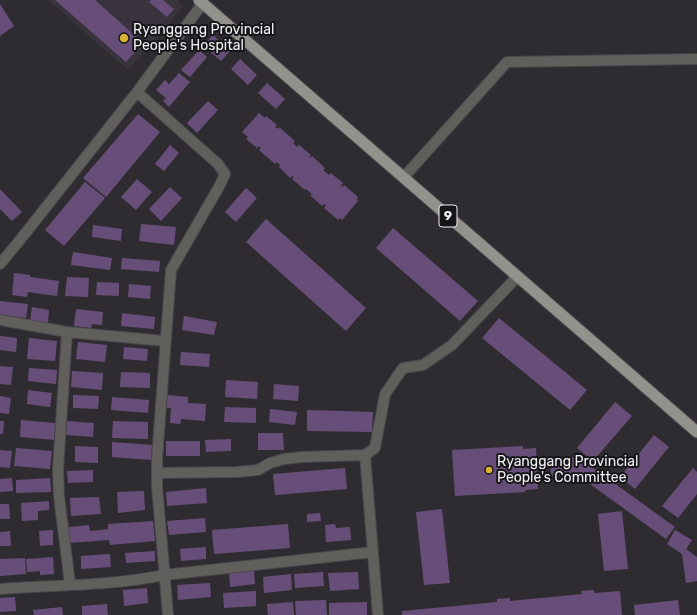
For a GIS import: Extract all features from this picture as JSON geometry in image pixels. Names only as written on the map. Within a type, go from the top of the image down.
[{"type":"main road","name":"9","points":[[201,2],[516,277],[697,432]]},
{"type":"street","points":[[0,264],[137,92],[201,2]]},
{"type":"street","points":[[404,178],[507,62],[697,59]]},
{"type":"street","points":[[137,92],[218,164],[225,174],[220,186],[171,270],[157,473],[168,615]]},
{"type":"street","points":[[157,473],[237,472],[258,470],[270,463],[284,459],[366,455],[375,448],[385,394],[403,368],[423,365],[452,345],[516,277]]},
{"type":"street","points":[[0,320],[67,332],[165,341]]},
{"type":"street","points":[[67,332],[58,470],[59,496],[70,584]]},
{"type":"street","points":[[366,455],[378,615]]},
{"type":"street","points":[[0,589],[148,578],[373,552]]},
{"type":"shaded area","name":"Ryanggang Provincial People's Hospital","points":[[48,0],[177,0],[184,6],[128,70]]},
{"type":"building","points":[[55,0],[95,0],[143,43],[126,62]]},
{"type":"building","points":[[151,0],[163,0],[174,9],[167,17],[149,2]]},
{"type":"building","points":[[0,4],[14,26],[0,36]]},
{"type":"building","points":[[213,35],[230,51],[221,61],[203,46]]},
{"type":"building","points":[[199,50],[207,57],[190,77],[181,70]]},
{"type":"building","points":[[240,59],[257,75],[248,85],[231,69]]},
{"type":"building","points":[[179,73],[190,82],[169,107],[163,101],[166,98],[156,90],[165,80],[169,84]]},
{"type":"building","points":[[267,83],[285,99],[276,109],[258,93]]},
{"type":"building","points":[[208,101],[218,110],[197,133],[187,123]]},
{"type":"building","points":[[259,113],[265,118],[266,116],[277,125],[275,127],[278,129],[279,127],[295,141],[293,143],[297,147],[299,145],[311,155],[309,157],[310,158],[312,156],[325,168],[323,170],[329,175],[331,173],[343,183],[341,185],[343,187],[344,185],[358,197],[358,201],[342,220],[340,218],[338,220],[324,208],[326,206],[324,204],[322,206],[310,195],[312,194],[292,179],[294,177],[292,176],[290,178],[279,167],[280,165],[276,162],[275,164],[259,150],[261,148],[258,146],[257,148],[246,139],[248,137],[242,132]]},
{"type":"building","points":[[138,114],[160,132],[106,197],[83,178]]},
{"type":"building","points":[[170,145],[179,153],[164,171],[155,164]]},
{"type":"building","points":[[137,179],[152,192],[136,210],[121,197]]},
{"type":"building","points":[[85,182],[105,198],[64,246],[45,230]]},
{"type":"building","points":[[170,187],[182,198],[161,221],[149,209]]},
{"type":"building","points":[[246,188],[257,198],[236,222],[225,212]]},
{"type":"building","points":[[0,189],[22,212],[12,221],[0,209]]},
{"type":"building","points":[[266,219],[366,308],[346,331],[246,242]]},
{"type":"building","points":[[141,224],[176,227],[174,245],[139,241]]},
{"type":"building","points":[[93,225],[122,229],[121,241],[92,237]]},
{"type":"building","points":[[393,228],[478,301],[460,321],[376,248]]},
{"type":"building","points":[[73,252],[112,258],[110,270],[71,265]]},
{"type":"building","points":[[122,258],[160,261],[159,272],[121,269]]},
{"type":"building","points":[[14,273],[59,281],[57,296],[28,292],[27,297],[12,295]]},
{"type":"building","points":[[67,277],[89,278],[88,297],[65,296]]},
{"type":"building","points":[[97,282],[119,283],[119,296],[96,295]]},
{"type":"building","points":[[129,284],[151,286],[150,299],[128,297]]},
{"type":"building","points":[[0,301],[28,304],[26,318],[0,315]]},
{"type":"building","points":[[32,307],[49,310],[48,323],[30,321]]},
{"type":"building","points":[[76,309],[103,312],[102,325],[92,324],[91,328],[74,326]]},
{"type":"building","points":[[122,313],[155,317],[154,329],[121,326]]},
{"type":"building","points":[[184,316],[217,322],[214,335],[182,330]]},
{"type":"building","points":[[499,318],[587,390],[570,410],[482,338]]},
{"type":"building","points":[[0,336],[17,338],[16,352],[0,350]]},
{"type":"building","points":[[29,338],[57,341],[55,361],[27,359]]},
{"type":"building","points":[[78,342],[107,345],[105,362],[76,359]]},
{"type":"building","points":[[124,347],[148,349],[147,361],[123,359]]},
{"type":"building","points":[[181,352],[210,354],[209,367],[180,365]]},
{"type":"building","points":[[0,366],[13,367],[11,385],[0,384]]},
{"type":"building","points":[[29,368],[57,370],[56,384],[28,381]]},
{"type":"building","points":[[72,371],[103,373],[102,390],[71,387]]},
{"type":"building","points":[[121,372],[150,373],[150,388],[120,387]]},
{"type":"building","points":[[226,380],[258,382],[257,399],[225,397]]},
{"type":"building","points":[[274,384],[299,386],[298,401],[273,399]]},
{"type":"building","points":[[28,390],[52,393],[50,407],[27,404]]},
{"type":"building","points":[[73,395],[99,396],[98,409],[73,408]]},
{"type":"building","points":[[167,395],[188,397],[188,403],[206,404],[205,421],[181,419],[180,424],[170,423],[171,408],[166,408]]},
{"type":"building","points":[[0,396],[11,398],[9,414],[0,413]]},
{"type":"building","points":[[112,397],[149,400],[148,413],[111,410]]},
{"type":"building","points":[[615,402],[632,416],[593,461],[577,448]]},
{"type":"building","points":[[225,407],[256,408],[256,423],[224,422]]},
{"type":"building","points":[[270,409],[297,412],[295,425],[269,422]]},
{"type":"building","points":[[307,410],[373,412],[372,432],[307,431]]},
{"type":"building","points":[[21,420],[55,423],[54,440],[20,437]]},
{"type":"building","points":[[0,421],[4,421],[3,434],[0,434]]},
{"type":"building","points":[[67,421],[94,423],[93,437],[66,435]]},
{"type":"building","points":[[113,421],[148,422],[148,439],[112,438]]},
{"type":"building","points":[[258,433],[283,433],[284,450],[258,450]]},
{"type":"building","points":[[654,435],[669,447],[635,489],[620,477]]},
{"type":"building","points":[[231,439],[231,451],[206,452],[205,440]]},
{"type":"building","points":[[166,441],[200,441],[200,456],[166,456]]},
{"type":"building","points":[[112,442],[152,445],[151,460],[112,457]]},
{"type":"building","points":[[75,446],[98,447],[98,463],[75,462]]},
{"type":"building","name":"Ryanggang Provincial People's Committee","points":[[523,446],[523,449],[536,448],[538,489],[525,490],[525,492],[455,496],[452,450]]},
{"type":"building","points":[[16,448],[52,451],[50,469],[14,466]]},
{"type":"building","points":[[0,450],[12,451],[10,468],[0,467]]},
{"type":"building","points":[[578,457],[675,527],[666,539],[576,474],[551,476],[550,459]]},
{"type":"building","points":[[345,468],[347,489],[275,495],[273,474]]},
{"type":"building","points":[[693,468],[697,472],[697,494],[678,518],[662,506]]},
{"type":"building","points":[[93,470],[93,482],[68,483],[67,471]]},
{"type":"building","points":[[12,478],[13,491],[0,492],[0,479]]},
{"type":"building","points":[[50,478],[51,492],[16,493],[16,480]]},
{"type":"building","points":[[206,488],[207,503],[167,506],[166,492]]},
{"type":"building","points":[[144,491],[145,510],[118,513],[117,492]]},
{"type":"building","points":[[99,497],[101,514],[71,516],[70,498]]},
{"type":"building","points":[[49,501],[49,510],[38,511],[38,520],[22,521],[21,503]]},
{"type":"building","points":[[0,504],[9,504],[10,519],[0,519]]},
{"type":"building","points":[[442,509],[450,583],[424,585],[416,512]]},
{"type":"building","points":[[622,511],[628,569],[604,571],[598,514]]},
{"type":"building","points":[[320,513],[321,521],[307,522],[307,514]]},
{"type":"building","points":[[205,518],[206,532],[169,535],[167,521]]},
{"type":"building","points":[[153,521],[155,541],[110,545],[109,540],[69,543],[68,527],[89,525],[90,531],[108,529],[108,524]]},
{"type":"building","points":[[288,524],[290,548],[214,554],[212,530]]},
{"type":"building","points":[[335,524],[336,528],[350,527],[351,540],[326,542],[325,525]]},
{"type":"building","points":[[53,530],[53,545],[40,546],[39,531]]},
{"type":"building","points":[[675,530],[692,540],[686,549],[697,557],[697,581],[686,583],[682,554],[667,544]]},
{"type":"building","points":[[10,531],[11,546],[0,546],[0,532]]},
{"type":"building","points":[[206,547],[206,559],[181,561],[180,549]]},
{"type":"building","points":[[155,551],[155,561],[126,563],[125,553]]},
{"type":"building","points":[[110,554],[111,567],[81,569],[81,556]]},
{"type":"building","points":[[53,557],[54,574],[40,575],[40,571],[27,572],[26,559]]},
{"type":"building","points":[[25,558],[26,574],[0,576],[0,559]]},
{"type":"building","points":[[254,570],[255,584],[230,587],[229,573]]},
{"type":"building","points":[[323,572],[324,586],[295,588],[294,574]]},
{"type":"building","points":[[358,572],[359,589],[330,591],[328,573]]},
{"type":"building","points":[[291,574],[292,590],[264,593],[263,577]]},
{"type":"building","points":[[210,583],[211,597],[178,600],[177,585]]},
{"type":"building","points":[[147,588],[148,603],[124,606],[123,590]]},
{"type":"building","points":[[594,590],[594,593],[620,591],[622,615],[402,615],[402,611],[497,602],[497,599],[510,598],[510,601],[582,594],[581,591]]},
{"type":"building","points":[[256,591],[256,606],[224,608],[223,593]]},
{"type":"building","points":[[15,597],[16,611],[0,612],[0,598]]},
{"type":"building","points":[[326,600],[327,615],[296,615],[295,601]]},
{"type":"building","points":[[678,600],[680,615],[635,615],[634,605]]},
{"type":"building","points":[[293,602],[294,615],[268,615],[267,604]]},
{"type":"building","points":[[367,602],[367,615],[329,615],[329,603]]},
{"type":"building","points":[[107,604],[108,615],[82,615],[82,606]]},
{"type":"building","points":[[62,607],[63,615],[34,615],[33,610]]},
{"type":"place","name":"Ryanggang Provincial People's Hospital","points":[[124,38]]},
{"type":"place","name":"Ryanggang Provincial People's Committee","points":[[489,470]]}]
